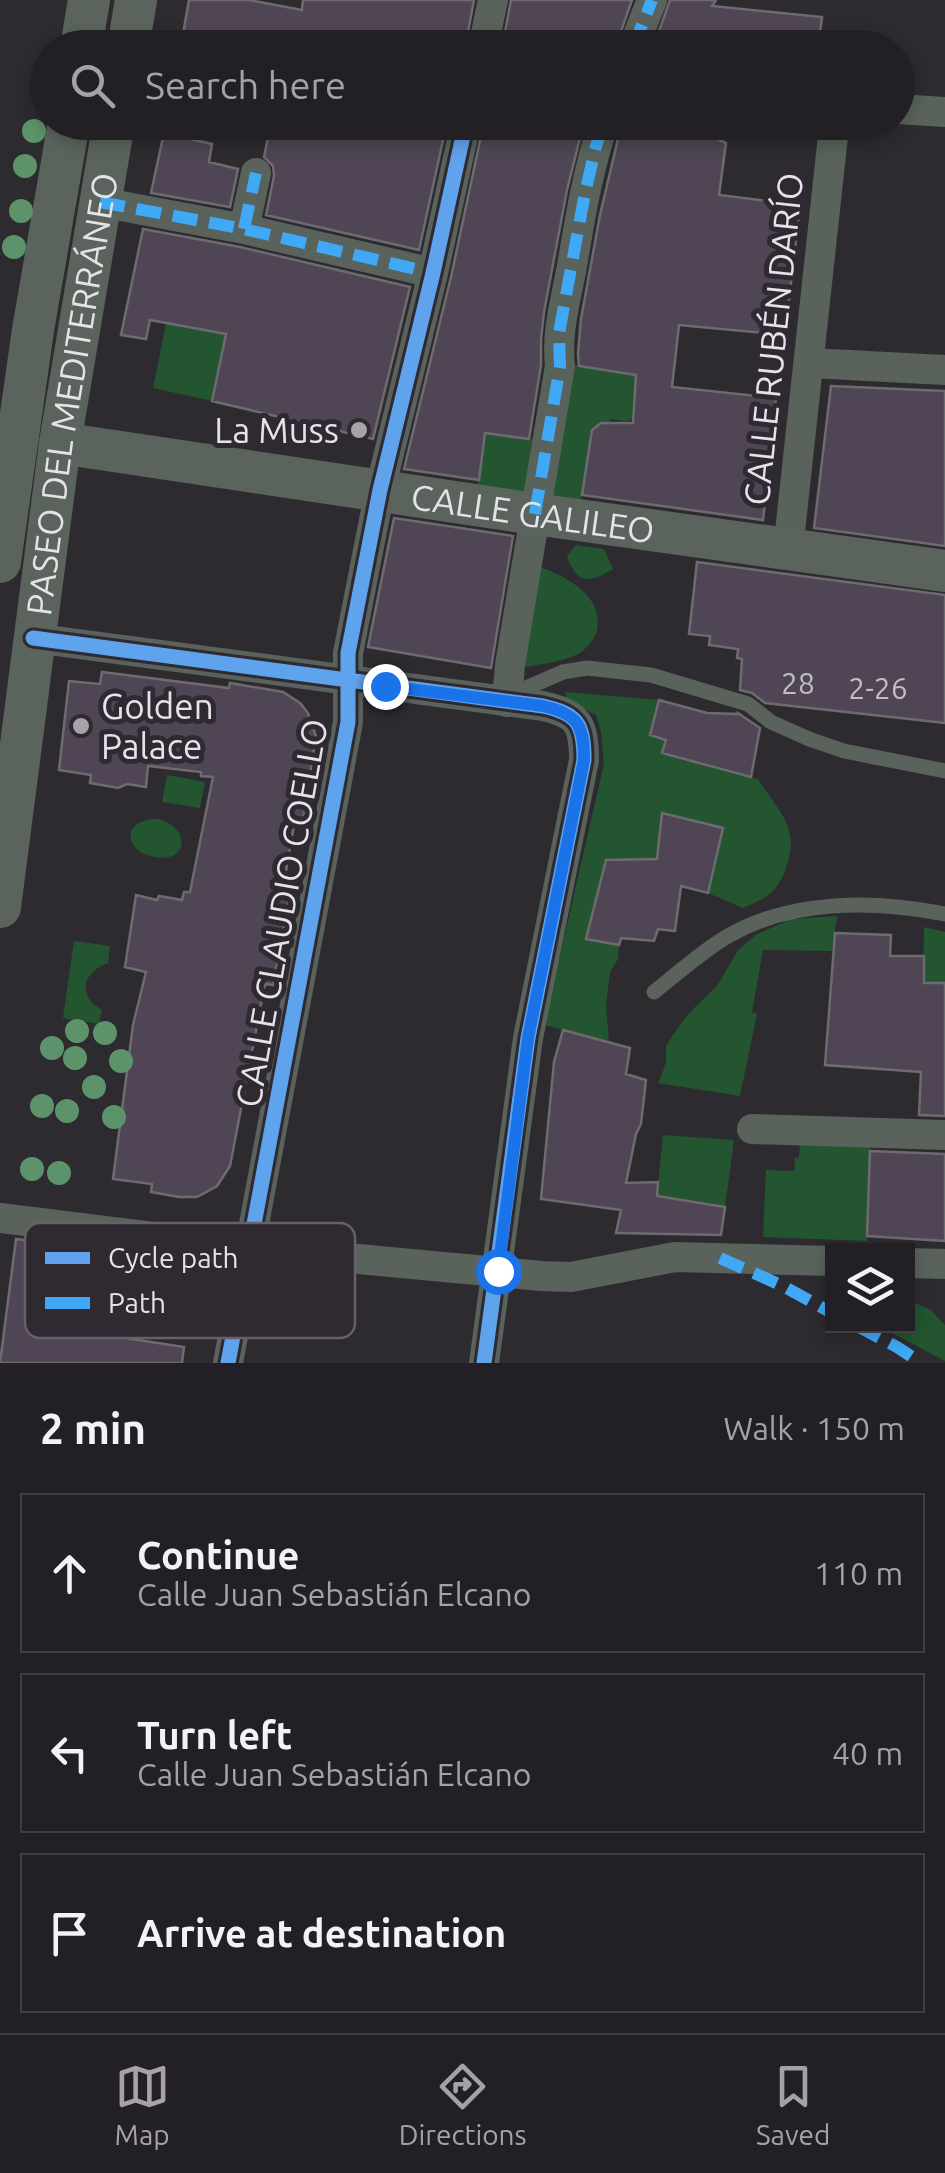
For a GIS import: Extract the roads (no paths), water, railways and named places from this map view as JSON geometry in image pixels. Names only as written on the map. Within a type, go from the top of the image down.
[{"type":"main road","points":[[84,30],[90,0]]},
{"type":"main road","points":[[131,30],[136,0]]},
{"type":"main road","name":"PASEO DEL MEDITERRÁNEO","points":[[0,562],[65,140]]},
{"type":"main road","name":"PASEO DEL MEDITERRÁNEO","points":[[0,907],[60,443],[111,140]]},
{"type":"main road","name":"CALLE GALILEO","points":[[60,443],[945,571]]},
{"type":"street","points":[[487,30],[494,0]]},
{"type":"street","points":[[640,30],[652,0]]},
{"type":"street","points":[[915,110],[945,112]]},
{"type":"street","name":"CALLE CLAUDIO COELLO","points":[[255,1223],[348,722],[348,653],[380,490],[462,140]]},
{"type":"street","points":[[506,702],[560,366],[558,344],[598,140]]},
{"type":"street","name":"CALLE RUBÉN DARÍO","points":[[788,550],[835,140]]},
{"type":"street","points":[[244,229],[256,172]]},
{"type":"street","points":[[100,202],[244,229],[433,273]]},
{"type":"street","points":[[810,363],[945,370]]},
{"type":"street","points":[[33,638],[506,702],[565,711],[576,720],[584,736],[584,760],[528,1038],[484,1363]]},
{"type":"street","points":[[752,1129],[945,1135]]},
{"type":"street","points":[[0,1218],[40,1223]]},
{"type":"street","points":[[355,1258],[571,1278],[675,1258],[825,1261]]},
{"type":"street","points":[[915,1263],[945,1264]]},
{"type":"street","name":"CALLE CLAUDIO COELLO","points":[[228,1363],[233,1338]]},
{"type":"lane","points":[[506,702],[524,689],[563,672],[587,668],[651,675],[748,704],[771,722],[844,751],[945,772]]},
{"type":"lane","points":[[654,992],[729,936],[790,912],[832,906],[883,906],[945,914]]},
{"type":"place","name":"La Muss","points":[[359,430]]},
{"type":"place","name":"Golden Palace","points":[[81,726]]}]
